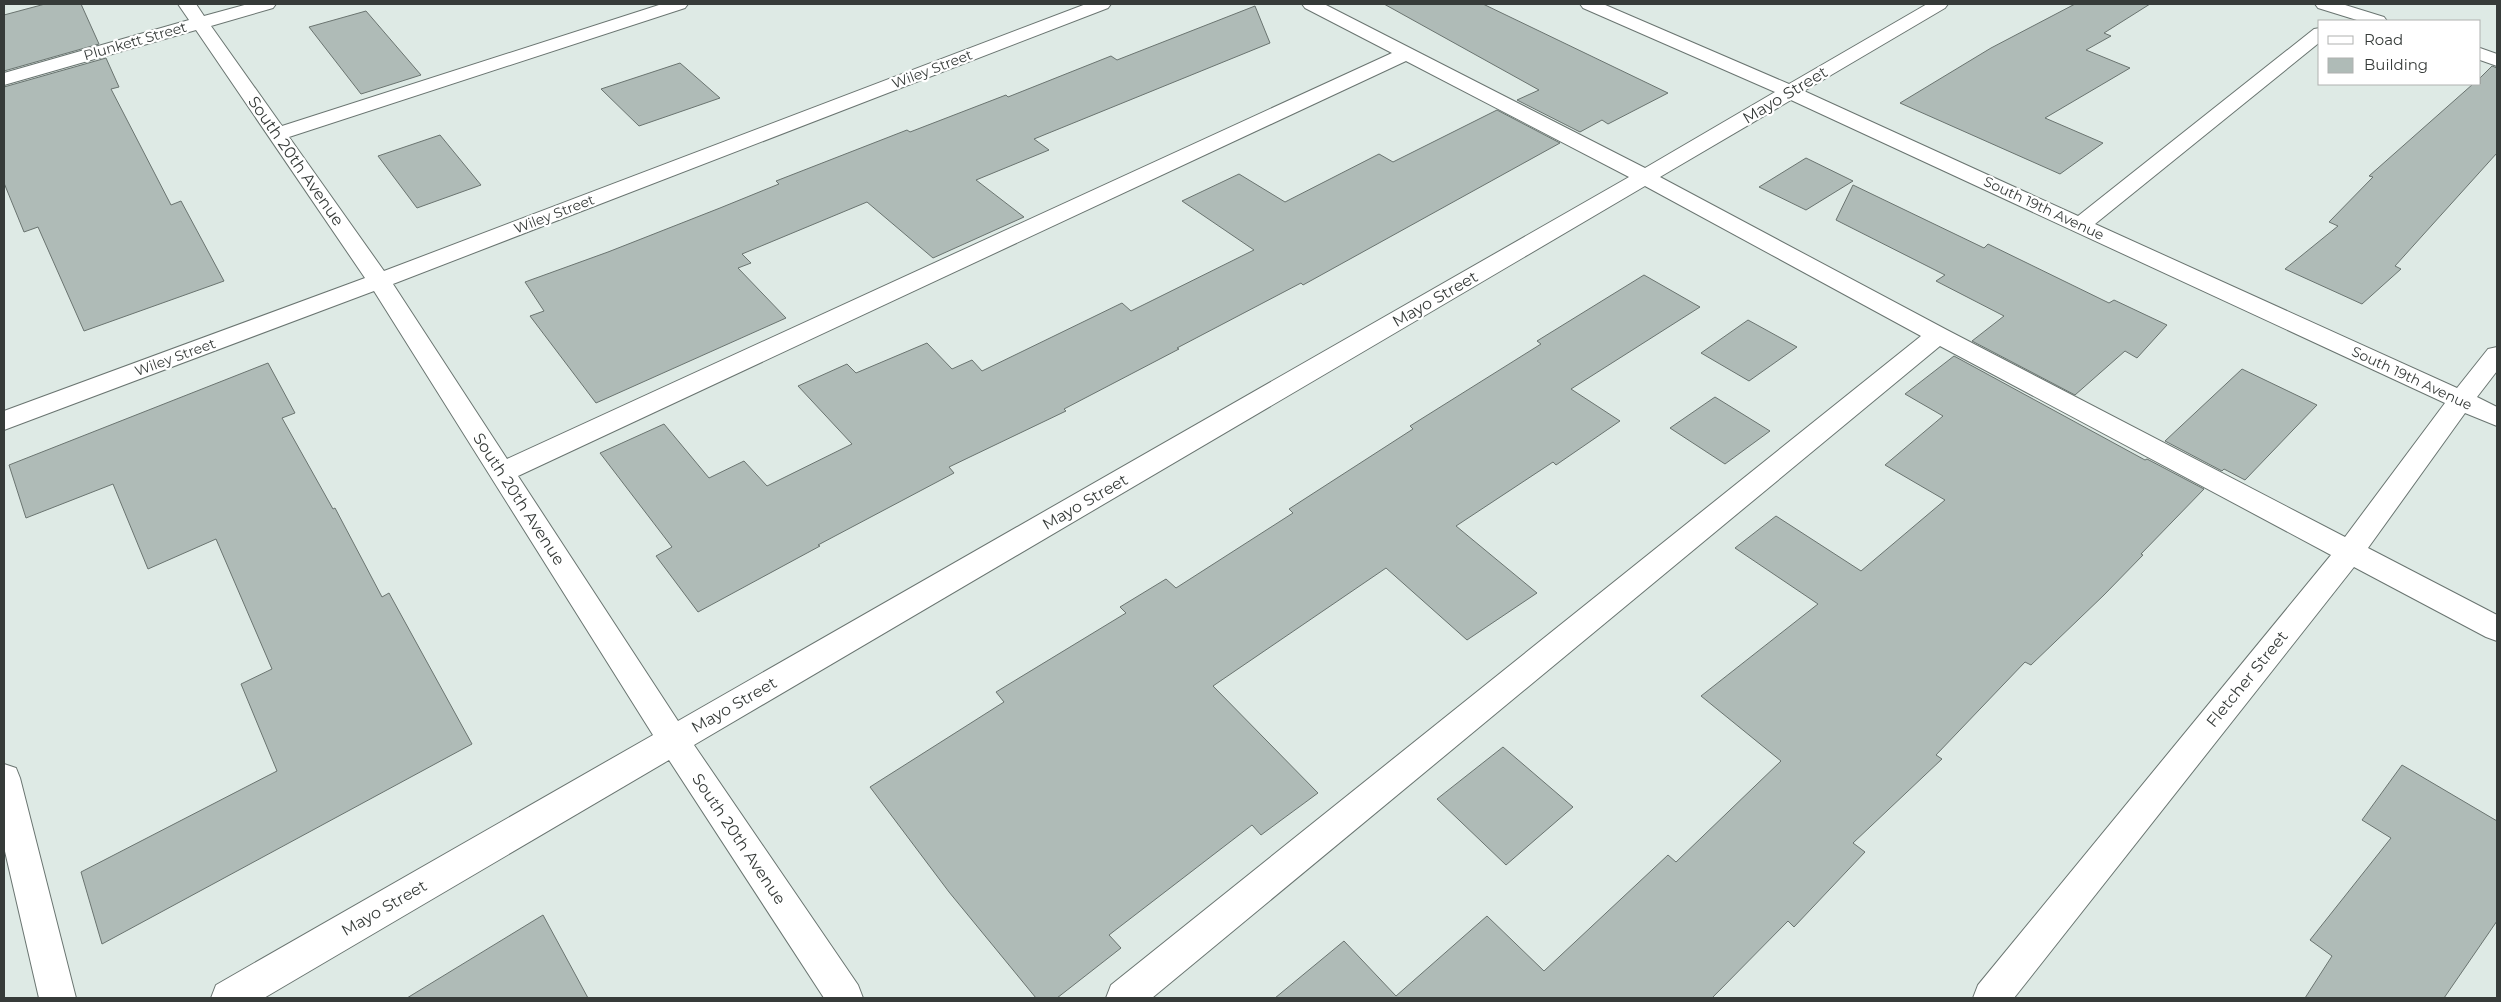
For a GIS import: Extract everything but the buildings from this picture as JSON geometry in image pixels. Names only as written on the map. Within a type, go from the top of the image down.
[{"type":"street","name":"Plunkett Street","points":[[4,79],[193,13],[267,4]]},
{"type":"street","points":[[277,134],[679,4]]},
{"type":"street","name":"Wiley Street","points":[[4,421],[379,281],[1102,4]]},
{"type":"street","points":[[1311,4],[1645,177],[1938,335],[2351,550],[2497,629]]},
{"type":"street","name":"South 19th Avenue","points":[[1589,4],[1790,92],[2497,417]]},
{"type":"street","name":"Mayo Street","points":[[229,998],[1645,177],[1939,4]]},
{"type":"street","points":[[2324,4],[2341,16],[2371,20]]},
{"type":"street","name":"South 20th Avenue","points":[[193,13],[379,281],[674,741],[845,998]]},
{"type":"street","points":[[2080,224],[2318,35]]},
{"type":"street","points":[[502,472],[1406,54]]},
{"type":"street","points":[[2481,54],[2497,60]]},
{"type":"street","points":[[1124,998],[1938,335]]},
{"type":"street","name":"Fletcher Street","points":[[1992,998],[2351,550],[2461,400],[2497,355]]},
{"type":"street","points":[[4,778],[58,998]]}]
